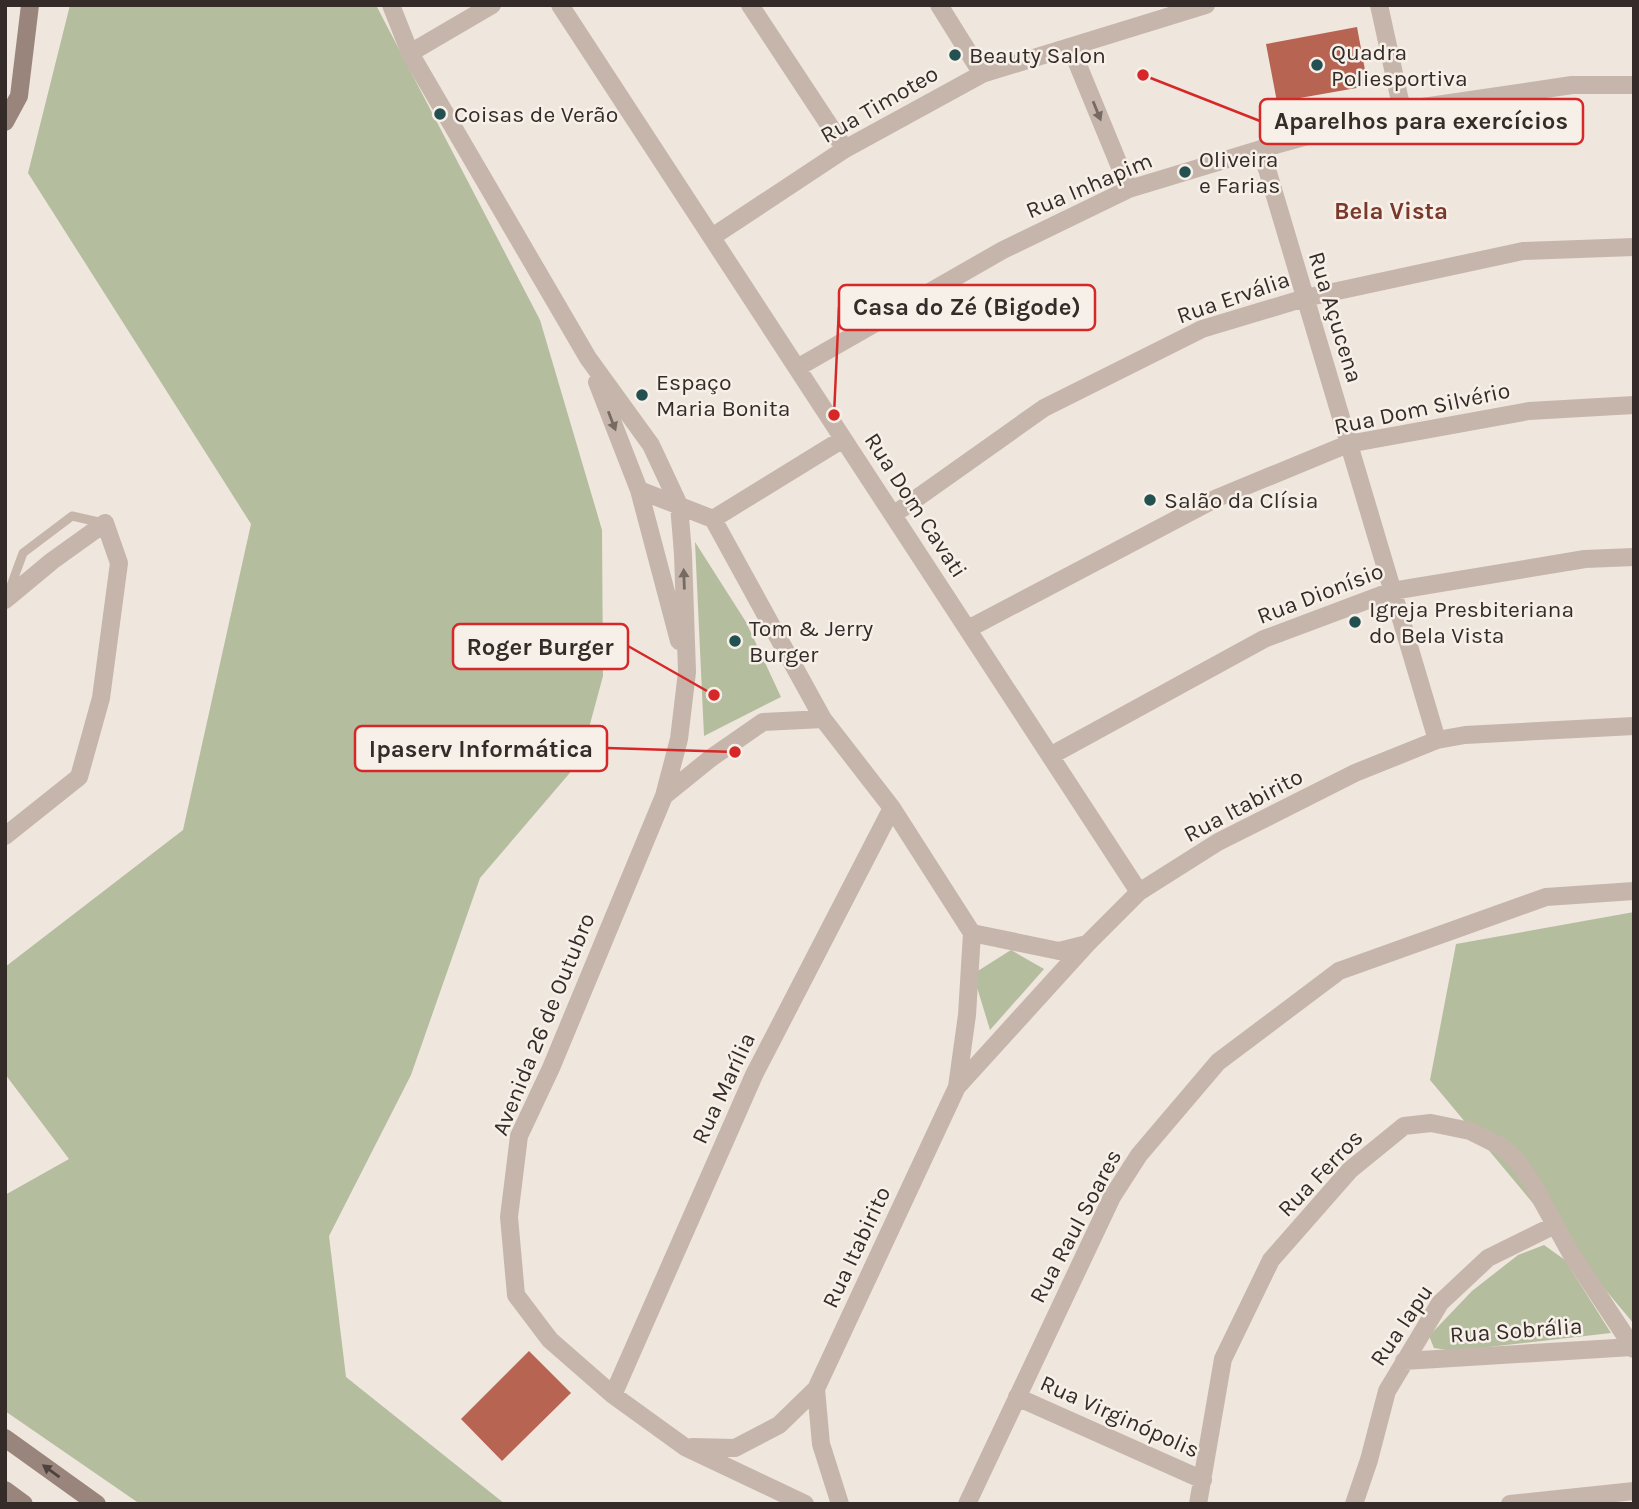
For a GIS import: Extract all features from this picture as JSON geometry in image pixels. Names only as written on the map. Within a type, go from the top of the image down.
[{"type":"main road","points":[[5,122],[19,96],[30,5]]},
{"type":"main road","points":[[5,1438],[97,1504]]},
{"type":"main road","points":[[5,1490],[24,1504]]},
{"type":"street","name":"Avenida 26 de Outubro","points":[[391,5],[410,53],[587,358],[651,445],[679,505],[687,672],[679,739],[664,796],[551,1068],[519,1136],[509,1217],[516,1295],[550,1340],[613,1395],[685,1447],[806,1504]]},
{"type":"street","points":[[410,53],[492,5]]},
{"type":"street","name":"Rua Dom Cavati","points":[[560,5],[1139,892]]},
{"type":"street","points":[[750,5],[845,149]]},
{"type":"street","points":[[939,5],[982,74]]},
{"type":"street","name":"Rua Timoteo","points":[[712,237],[845,149],[982,74],[1206,5]]},
{"type":"street","points":[[1379,5],[1402,110]]},
{"type":"street","points":[[1071,48],[1129,189]]},
{"type":"street","name":"Rua Inhapim","points":[[797,368],[1003,250],[1129,189],[1402,110],[1572,85],[1634,85]]},
{"type":"street","name":"Rua Açucena","points":[[1261,149],[1437,740]]},
{"type":"street","name":"Rua Ervália","points":[[893,515],[1044,408],[1202,330],[1305,298],[1523,251],[1634,247]]},
{"type":"street","name":"Avenida 26 de Outubro","points":[[587,358],[639,490],[687,672]]},
{"type":"street","name":"Rua Dom Silvério","points":[[968,629],[1217,498],[1348,444],[1529,411],[1634,405]]},
{"type":"street","points":[[713,519],[843,439]]},
{"type":"street","points":[[639,490],[713,519],[822,719],[892,808],[972,933],[1059,951],[1087,944]]},
{"type":"street","points":[[5,836],[79,777],[101,698],[119,563],[105,523],[52,561],[6,599]]},
{"type":"street","name":"Rua Dionísio","points":[[1050,755],[1264,639],[1392,591],[1585,559],[1634,557]]},
{"type":"street","points":[[664,796],[711,758],[763,722],[822,719]]},
{"type":"street","name":"Rua Itabirito","points":[[957,1087],[1087,944],[1139,892],[1218,842],[1355,773],[1437,740],[1465,735],[1634,726]]},
{"type":"street","name":"Rua Marília","points":[[613,1395],[754,1075],[892,808]]},
{"type":"street","name":"Rua Raul Soares","points":[[967,1504],[1112,1197],[1139,1155],[1218,1062],[1339,971],[1546,897],[1634,891]]},
{"type":"street","name":"Rua Itabirito","points":[[685,1447],[735,1448],[779,1425],[816,1389],[957,1087],[967,1015],[972,933]]},
{"type":"street","name":"Rua Ferros","points":[[1198,1504],[1223,1359],[1271,1260],[1350,1170],[1404,1126],[1431,1123],[1471,1131],[1502,1146],[1518,1162],[1633,1348]]},
{"type":"street","name":"Rua Iapu","points":[[1354,1504],[1387,1391],[1440,1303],[1488,1258],[1555,1225]]},
{"type":"street","name":"Rua Sobrália","points":[[1404,1361],[1633,1348]]},
{"type":"street","points":[[816,1389],[821,1444],[840,1504]]},
{"type":"street","name":"Rua Virginópolis","points":[[1017,1397],[1203,1480]]},
{"type":"street","points":[[1510,1504],[1576,1500],[1634,1491]]},
{"type":"lane","points":[[6,599],[23,553],[72,516],[105,523]]},
{"type":"green space","points":[[70,5],[376,5],[540,320],[602,530],[603,676],[580,761],[480,878],[411,1075],[329,1236],[346,1377],[505,1504],[140,1504],[5,1411],[5,1195],[69,1159],[5,1074],[5,967],[183,830],[251,524],[28,173]]},
{"type":"green space","points":[[695,542],[746,622],[781,697],[704,736]]},
{"type":"green space","points":[[1634,912],[1634,1324],[1430,1080],[1456,944]]},
{"type":"green space","points":[[1011,950],[1044,969],[990,1030],[973,974]]},
{"type":"green space","points":[[1544,1245],[1565,1260],[1611,1333],[1453,1351],[1434,1348],[1429,1336],[1472,1291],[1518,1255]]},
{"type":"building","name":"Quadra Poliesportiva","points":[[1357,27],[1368,86],[1277,102],[1266,44]]},
{"type":"building","points":[[529,1351],[571,1393],[502,1461],[461,1419]]},
{"type":"place","name":"Beauty Salon","points":[[955,55]]},
{"type":"place","name":"Quadra Poliesportiva","points":[[1317,65]]},
{"type":"place","name":"Aparelhos para exercícios","points":[[1143,75]]},
{"type":"place","name":"Coisas de Verão","points":[[440,114]]},
{"type":"place","name":"Oliveira e Farias","points":[[1185,172]]},
{"type":"place","name":"Espaço Maria Bonita","points":[[642,395]]},
{"type":"place","name":"Casa do Zé (Bigode)","points":[[834,415]]},
{"type":"place","name":"Salão da Clísia","points":[[1150,500]]},
{"type":"place","name":"Igreja Presbiteriana do Bela Vista","points":[[1355,622]]},
{"type":"place","name":"Tom & Jerry Burger","points":[[735,641]]},
{"type":"place","name":"Roger Burger","points":[[714,695]]},
{"type":"place","name":"Ipaserv Informática","points":[[735,752]]},
{"type":"district","name":"Bela Vista","points":[[1391,211]]}]
